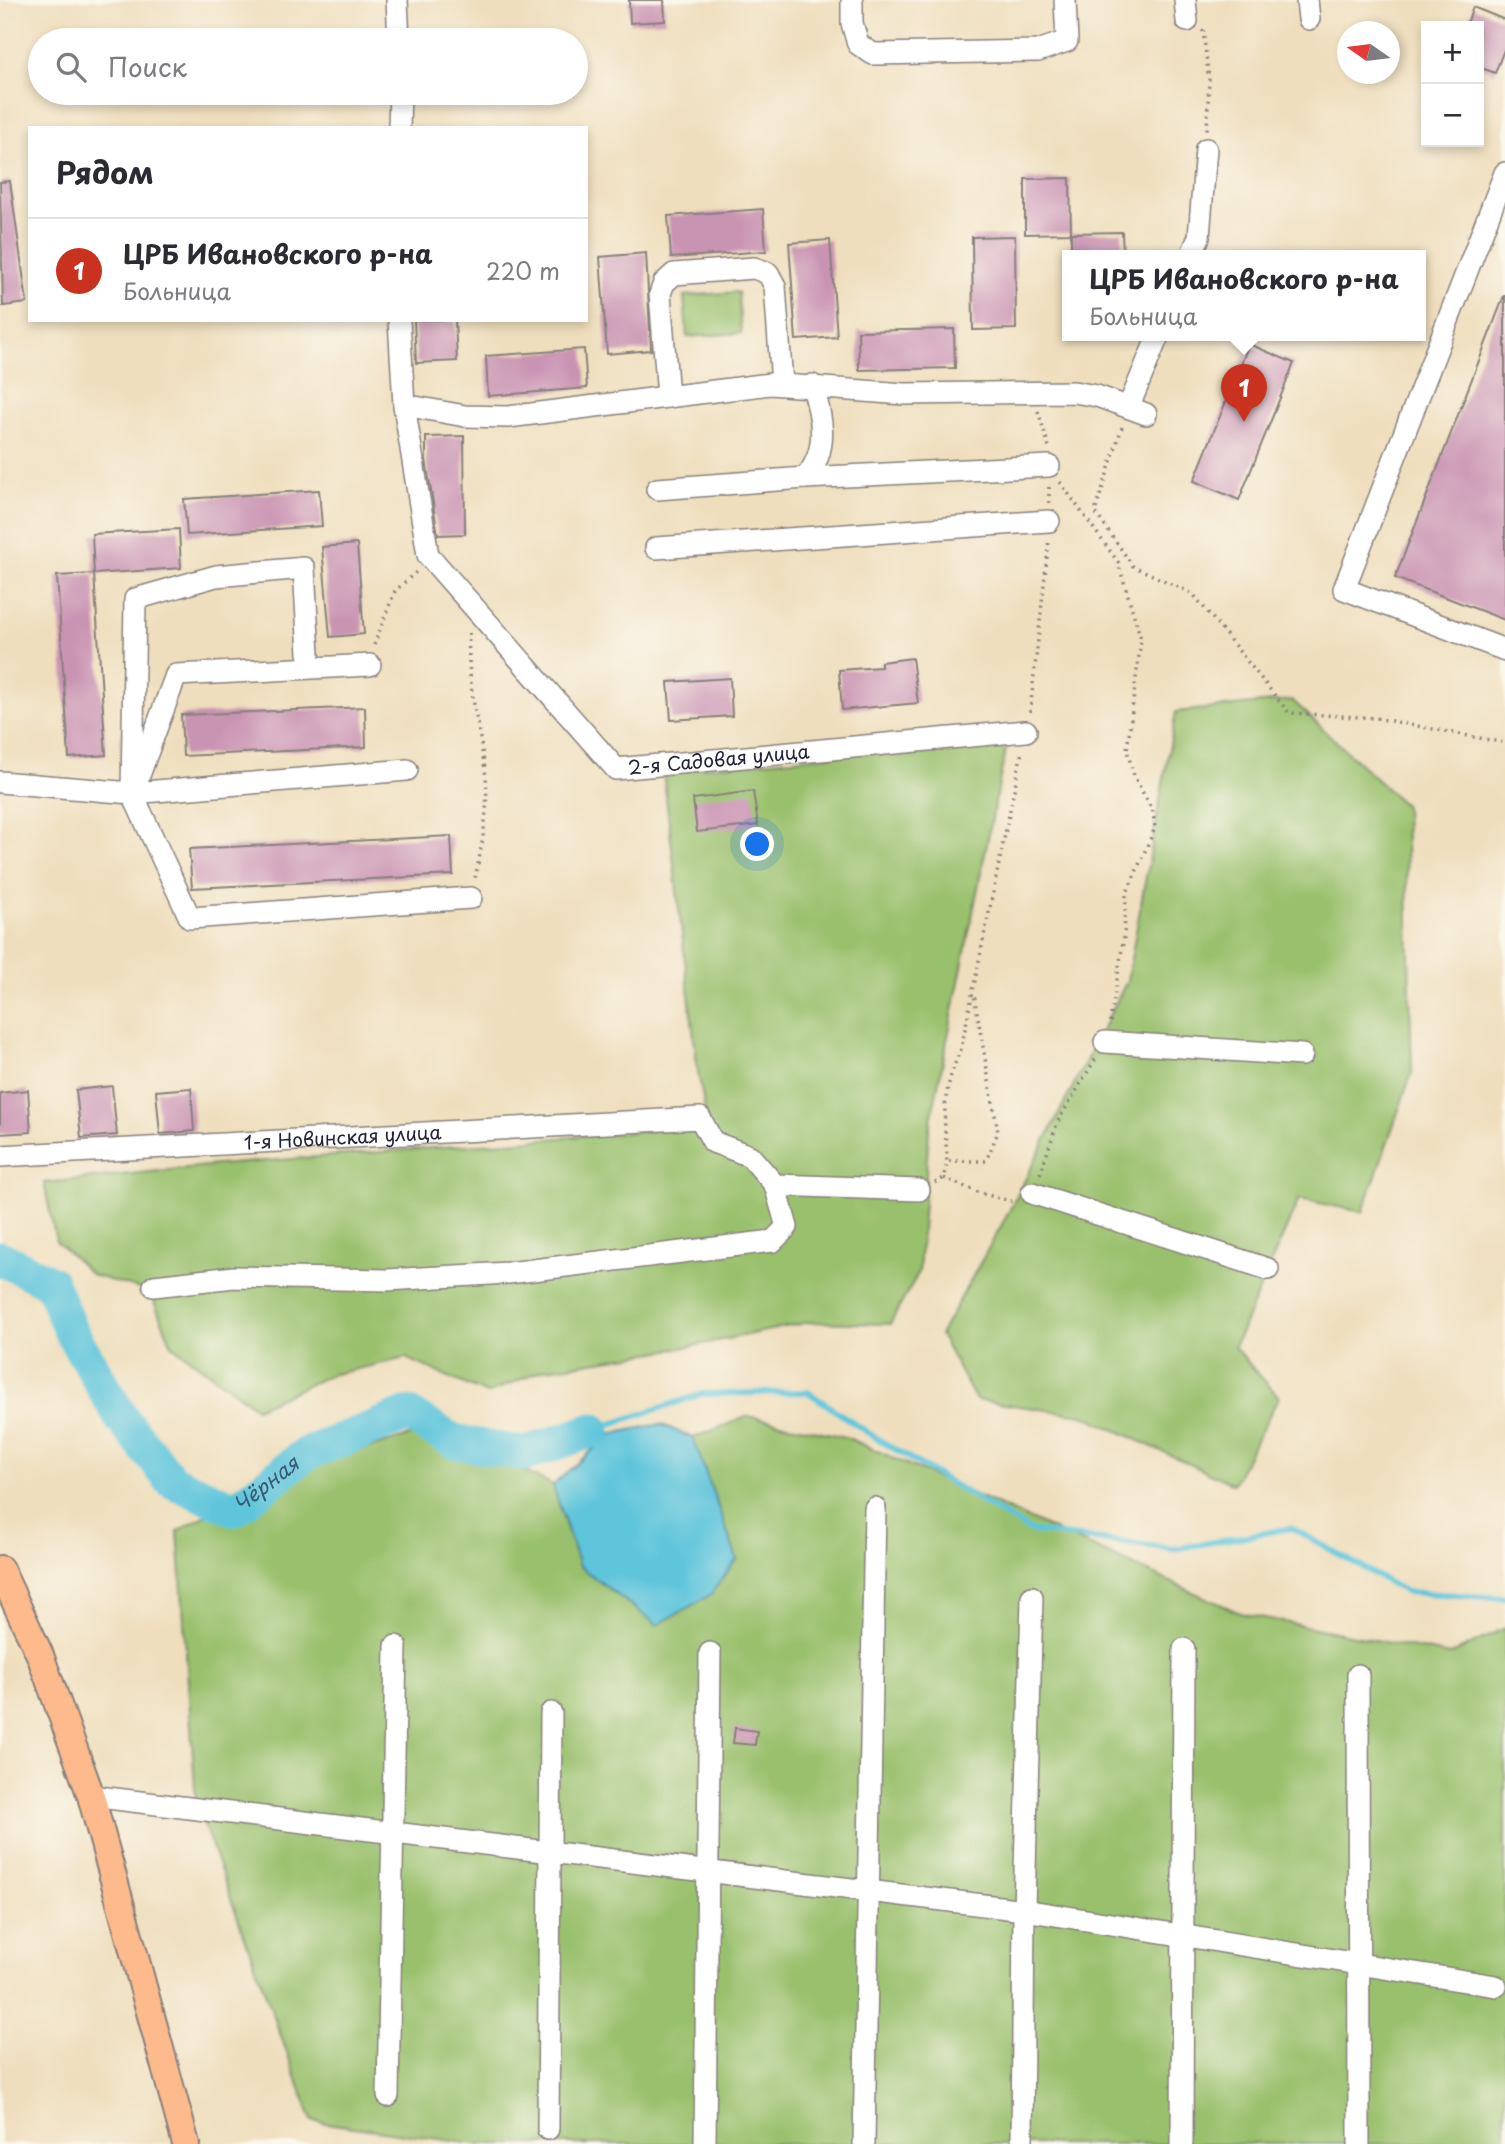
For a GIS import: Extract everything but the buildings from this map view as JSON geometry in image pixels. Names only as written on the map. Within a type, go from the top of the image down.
[{"type":"main road","points":[[0,1569],[40,1655],[91,1796],[186,2144]]},
{"type":"street","points":[[397,0],[398,28]]},
{"type":"street","points":[[852,0],[852,23],[858,44],[873,54],[1038,51],[1067,41],[1065,0]]},
{"type":"street","points":[[399,126],[400,105]]},
{"type":"street","points":[[1194,250],[1199,237],[1206,149]]},
{"type":"street","points":[[1505,173],[1344,589],[1505,650]]},
{"type":"street","points":[[667,397],[660,294],[664,283],[674,274],[754,268],[768,273],[775,286],[782,384]]},
{"type":"street","name":"2-я Садовая улица","points":[[399,322],[404,405],[428,555],[616,769],[1026,731]]},
{"type":"street","points":[[404,405],[465,415],[508,417],[782,384],[904,394],[1074,392],[1138,410],[1157,341]]},
{"type":"street","points":[[805,478],[819,462],[821,413],[812,385]]},
{"type":"street","points":[[657,489],[805,478],[1049,466]]},
{"type":"street","points":[[656,548],[1049,522]]},
{"type":"street","points":[[309,654],[304,568],[216,576],[135,599],[132,793],[190,918],[471,898]]},
{"type":"street","points":[[132,793],[176,676],[370,664]]},
{"type":"street","points":[[0,782],[132,793],[407,770]]},
{"type":"street","points":[[1105,1042],[1302,1055]]},
{"type":"street","name":"1-я Новинская улица","points":[[0,1156],[700,1118],[713,1142],[750,1156],[775,1185]]},
{"type":"street","points":[[154,1286],[234,1276],[387,1280],[508,1273],[773,1241],[787,1227],[775,1185],[919,1190]]},
{"type":"street","points":[[1032,1193],[1268,1269]]},
{"type":"street","points":[[864,2144],[875,1508]]},
{"type":"street","points":[[1022,2144],[1024,1910],[1032,1597]]},
{"type":"street","points":[[388,2096],[396,1646]]},
{"type":"street","points":[[1182,2144],[1180,1935],[1184,1649]]},
{"type":"street","points":[[705,2144],[710,1653]]},
{"type":"street","points":[[1358,1675],[1359,2144]]},
{"type":"street","points":[[548,2129],[551,1713]]},
{"type":"street","points":[[91,1796],[1024,1910],[1496,1986]]},
{"type":"path","points":[[1193,18],[1209,80],[1206,149]]},
{"type":"path","points":[[944,1178],[949,1161],[945,1098],[951,1071],[961,1049],[1026,731],[1049,559],[1049,445],[1032,393]]},
{"type":"path","points":[[1138,410],[1095,512],[1133,566],[1194,594],[1289,713],[1376,718],[1505,743]]},
{"type":"path","points":[[919,1190],[944,1178],[1009,1203],[1030,1198],[1058,1121],[1105,1042],[1124,937],[1126,894],[1156,828],[1153,812],[1134,776],[1127,750],[1141,639],[1118,562],[1049,466]]},
{"type":"path","points":[[370,664],[377,631],[395,591],[431,559]]},
{"type":"path","points":[[471,604],[468,664],[486,779],[481,849],[471,898]]},
{"type":"path","points":[[949,1161],[986,1161],[999,1132],[973,989]]},
{"type":"green space","points":[[738,292],[741,333],[687,337],[684,296]]},
{"type":"green space","points":[[1292,700],[1405,806],[1412,1072],[1363,1212],[1299,1199],[1234,1347],[1279,1397],[1233,1484],[1083,1415],[976,1400],[940,1335],[1006,1217],[1127,981],[1176,712]]},
{"type":"green space","points":[[1008,739],[929,1130],[919,1272],[890,1324],[809,1322],[693,1346],[542,1370],[487,1394],[406,1358],[330,1375],[256,1408],[172,1345],[150,1292],[92,1275],[56,1241],[44,1183],[217,1165],[708,1126],[698,1072],[663,771]]},
{"type":"green space","points":[[748,1416],[846,1437],[1240,1613],[1450,1655],[1505,1628],[1505,2144],[474,2144],[312,2121],[196,1803],[178,1531],[280,1474],[433,1429],[553,1485],[579,1566],[737,1560],[693,1438]]},
{"type":"water","points":[[660,1424],[693,1438],[737,1559],[710,1595],[657,1625],[579,1566],[553,1485],[610,1434]]},
{"type":"waterway","name":"Чёрная","points":[[0,1258],[51,1283],[69,1328],[122,1419],[172,1481],[235,1509],[306,1454],[408,1414],[455,1442],[525,1454],[593,1430]]},
{"type":"waterway","points":[[593,1430],[702,1394],[808,1392],[873,1436],[1030,1531],[1173,1549],[1292,1528],[1406,1592],[1505,1598]]},
{"type":"place","name":"ЦРБ Ивановского р-на","points":[[1244,422]]}]
